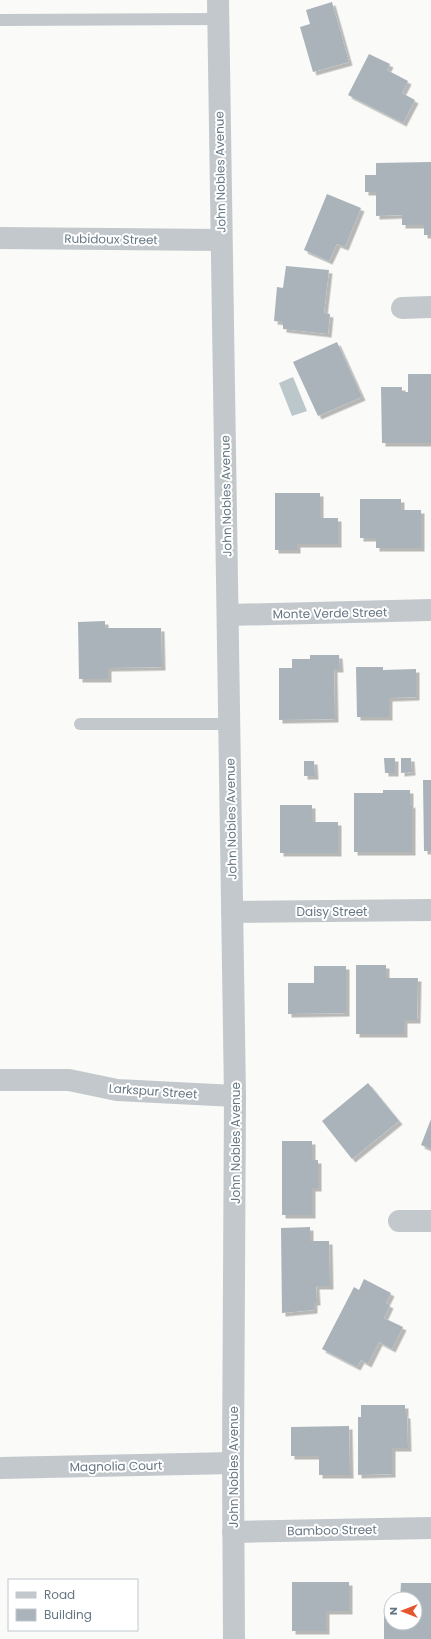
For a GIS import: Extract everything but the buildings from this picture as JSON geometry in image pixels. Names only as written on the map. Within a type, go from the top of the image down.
[{"type":"street","name":"John Nobles Avenue","points":[[218,10],[229,616],[235,1096],[233,1463],[234,1639]]},
{"type":"street","name":"Rubidoux Street","points":[[0,238],[221,240]]},
{"type":"street","points":[[402,308],[431,307]]},
{"type":"street","name":"Monte Verde Street","points":[[229,616],[431,610]]},
{"type":"street","name":"Daisy Street","points":[[232,912],[431,910]]},
{"type":"street","name":"Larkspur Street","points":[[0,1080],[69,1080],[117,1090],[235,1096]]},
{"type":"street","points":[[399,1221],[431,1221]]},
{"type":"street","name":"Magnolia Court","points":[[0,1468],[233,1463]]},
{"type":"street","name":"Bamboo Street","points":[[233,1532],[431,1528]]},
{"type":"lane","points":[[0,20],[218,10]]},
{"type":"lane","points":[[80,724],[230,724]]},
{"type":"shaded area","points":[[293,377],[307,411],[292,416],[279,383]]}]
